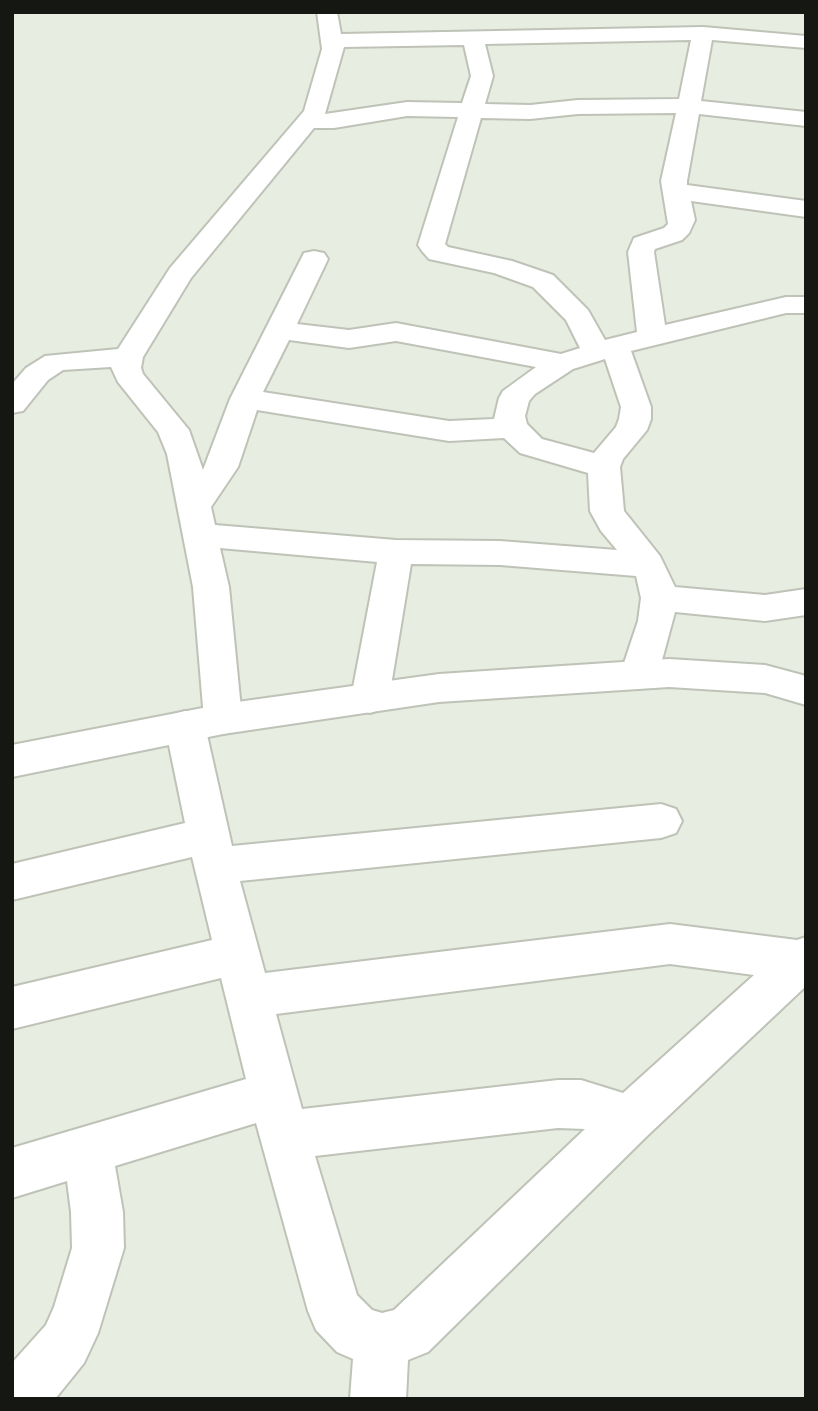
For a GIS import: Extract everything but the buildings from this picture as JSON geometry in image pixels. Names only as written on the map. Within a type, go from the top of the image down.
[{"type":"street","points":[[327,12],[333,41],[315,112],[310,121],[193,257],[128,357],[126,368],[129,376],[179,441],[197,520],[211,587],[204,723],[212,851],[279,1114],[335,1311],[356,1333],[382,1340],[409,1333],[630,1119],[803,959]]},
{"type":"street","points":[[333,41],[703,33],[806,42]]},
{"type":"street","points":[[652,338],[641,252],[643,244],[673,234],[680,227],[682,220],[674,191],[687,106],[703,33]]},
{"type":"street","points":[[473,39],[482,76],[431,245],[433,250],[502,267],[543,281],[606,349],[636,407],[631,430],[608,456],[604,467],[607,511],[613,523],[648,565],[657,583],[659,598],[656,621],[639,675]]},
{"type":"street","points":[[310,121],[334,121],[407,109],[530,112],[578,107],[687,106],[806,119]]},
{"type":"street","points":[[674,191],[806,209]]},
{"type":"street","points":[[197,520],[222,467],[245,399],[314,259]]},
{"type":"street","points":[[604,467],[531,446],[512,428],[509,416],[514,398],[524,388],[562,363],[606,349],[786,305],[806,304]]},
{"type":"street","points":[[278,330],[349,339],[396,332],[562,363]]},
{"type":"street","points":[[12,404],[37,374],[56,362],[128,357]]},
{"type":"street","points":[[245,399],[449,431],[512,428]]},
{"type":"street","points":[[197,520],[396,552],[500,553],[648,565]]},
{"type":"street","points":[[370,698],[396,552]]},
{"type":"street","points":[[659,598],[765,608],[806,602]]},
{"type":"street","points":[[12,761],[204,723],[439,688],[669,673],[765,679],[806,691]]},
{"type":"street","points":[[12,882],[212,851],[662,821]]},
{"type":"street","points":[[12,1008],[243,975],[670,944],[803,959]]},
{"type":"street","points":[[12,1173],[87,1150],[279,1114],[580,1104],[630,1119]]},
{"type":"street","points":[[18,1399],[65,1344],[79,1314],[98,1248],[97,1212],[87,1150]]},
{"type":"street","points":[[378,1399],[382,1340]]}]
